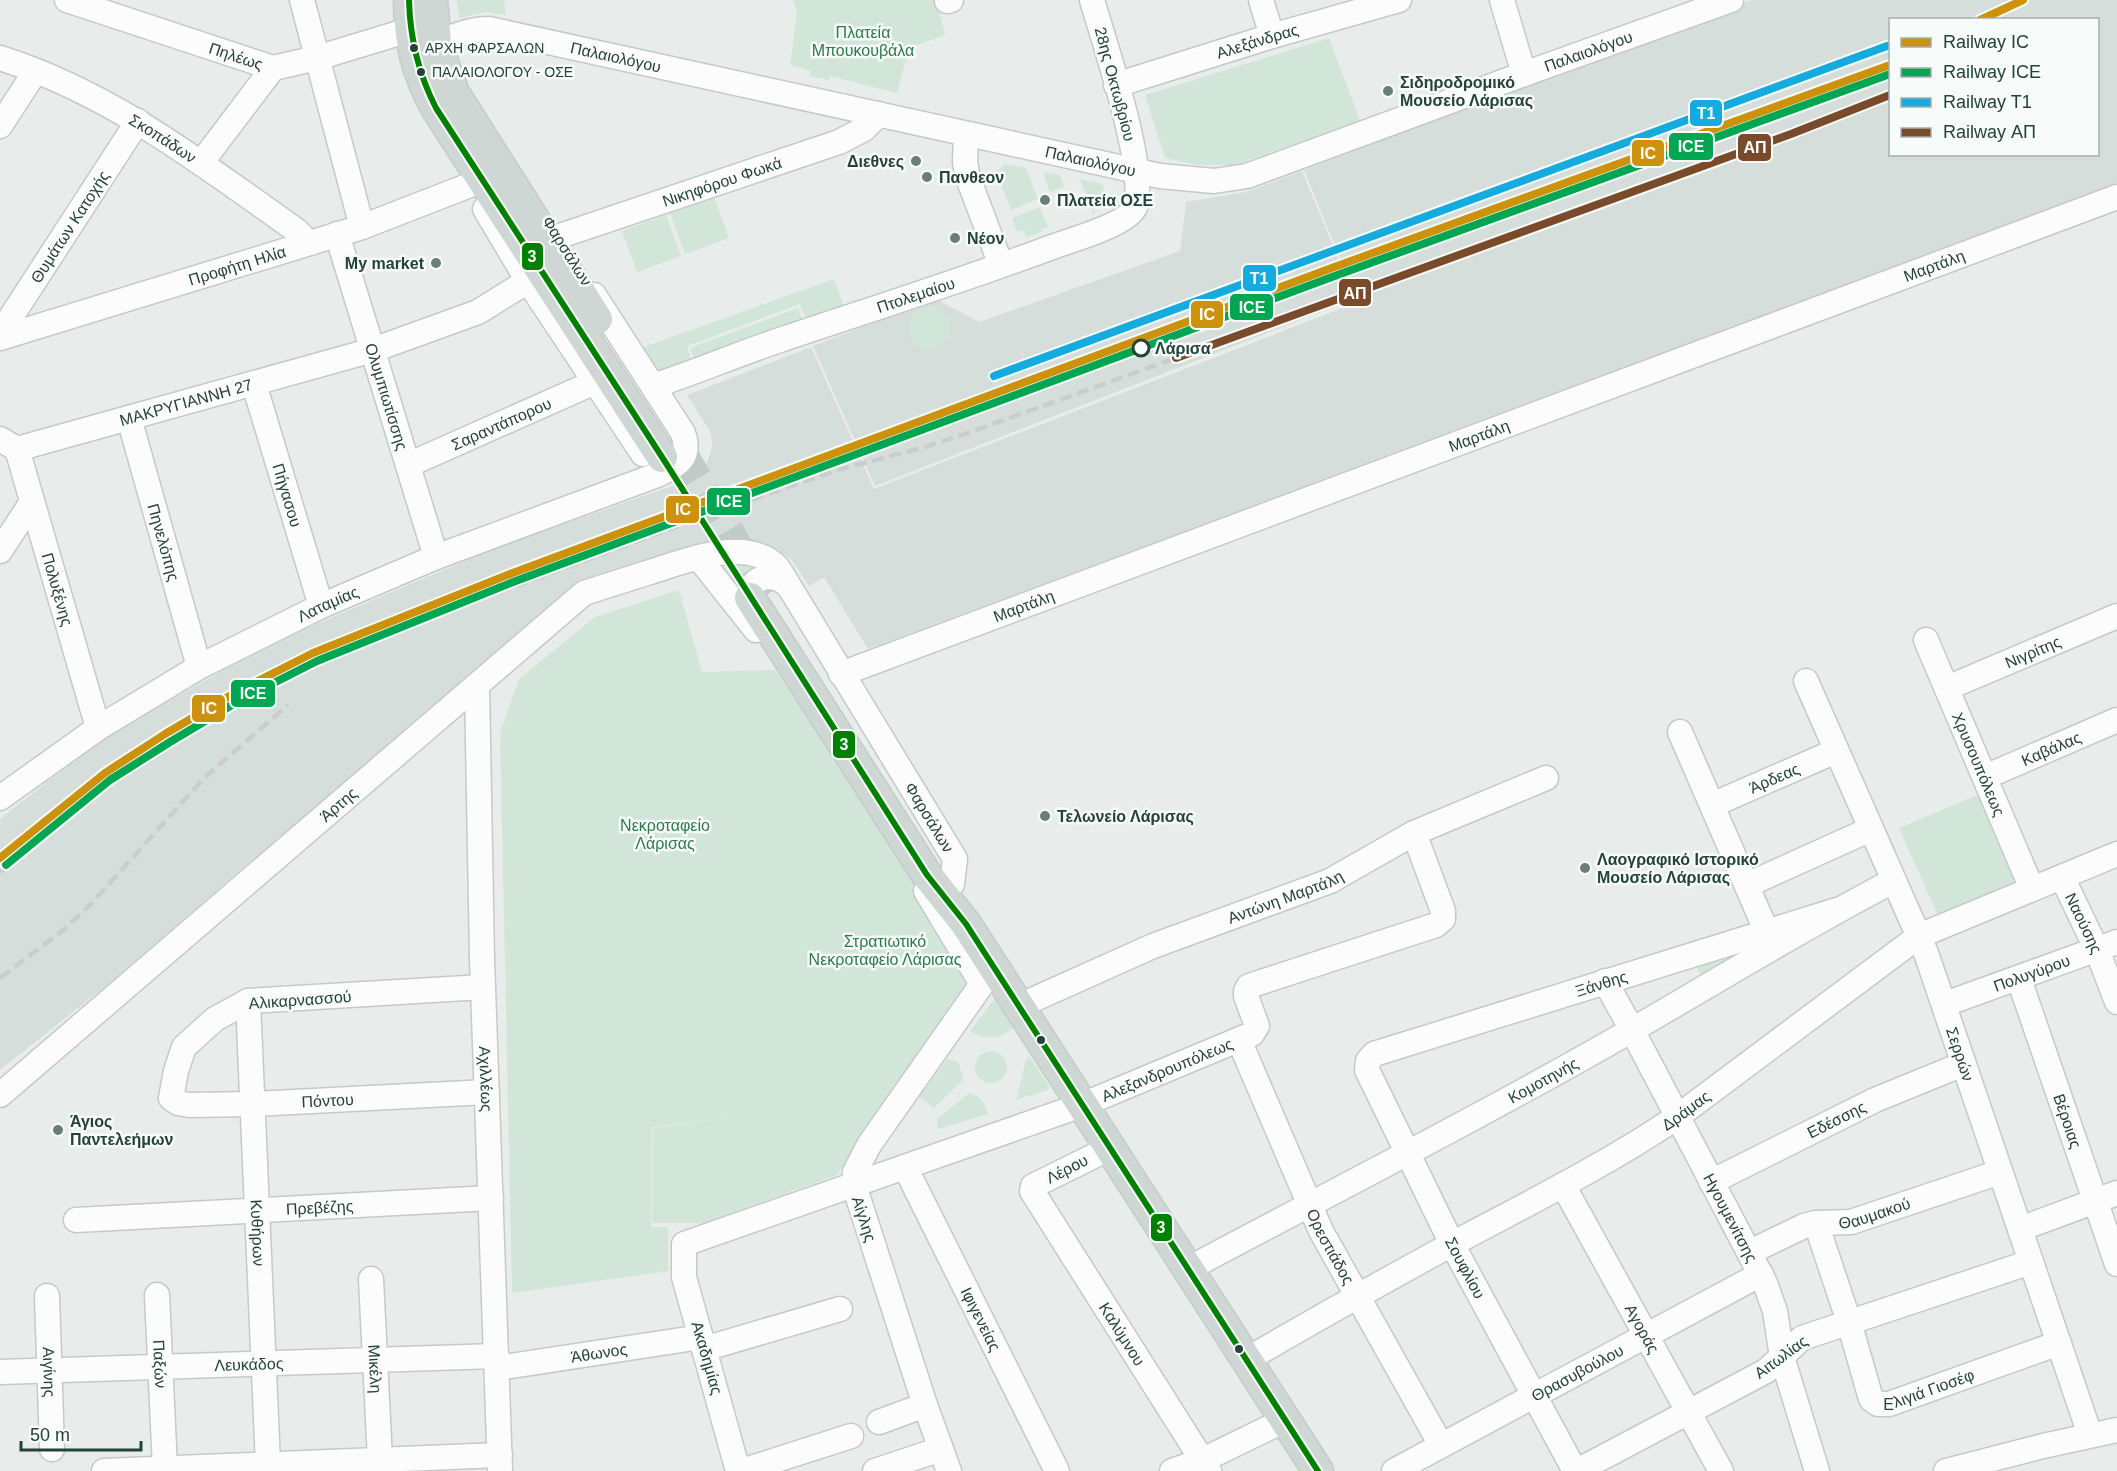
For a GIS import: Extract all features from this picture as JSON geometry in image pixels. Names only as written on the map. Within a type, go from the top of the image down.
[{"type":"main road","points":[[398,0],[404,12],[427,35],[443,0]]},
{"type":"main road","name":"Φαρσάλων","points":[[409,0],[454,93],[670,462]]},
{"type":"main road","name":"Φαρσάλων","points":[[432,0],[420,74],[436,108],[670,462]]},
{"type":"main road","name":"Φαρσάλων","points":[[765,601],[945,887]]},
{"type":"main road","points":[[945,887],[966,924],[986,972],[1019,1006],[1318,1471]]},
{"type":"street","name":"Πηλέως","points":[[68,0],[273,68],[427,35]]},
{"type":"street","points":[[302,0],[362,226]]},
{"type":"street","name":"28ης Οκτωβρίου","points":[[1092,0],[1129,132],[1136,169]]},
{"type":"street","points":[[1261,0],[1272,36]]},
{"type":"street","name":"Αλεξάνδρας","points":[[1116,85],[1272,36],[1399,0]]},
{"type":"street","points":[[1502,0],[1524,74]]},
{"type":"street","name":"Παλαιολόγου","points":[[427,35],[489,29],[966,134],[1186,180],[1215,182],[1247,176],[1524,74],[1699,6],[1731,0]]},
{"type":"street","name":"Φαρσάλων","points":[[427,35],[683,433],[686,447],[670,462],[595,382],[528,281],[442,139],[443,119]]},
{"type":"street","name":"Σκοπάδων","points":[[0,58],[87,94],[138,122],[201,163],[297,231],[309,243]]},
{"type":"street","points":[[201,163],[273,68]]},
{"type":"street","points":[[0,126],[35,72]]},
{"type":"street","name":"Νικηφόρου Φωκά","points":[[557,237],[839,142],[864,129],[879,114]]},
{"type":"street","name":"Θυμάτων Κατοχής","points":[[0,336],[138,122]]},
{"type":"street","points":[[966,134],[964,162],[968,178],[1001,265]]},
{"type":"street","name":"Πτολεμαίου","points":[[653,386],[752,349],[1095,231],[1132,212],[1135,205],[1136,169]]},
{"type":"street","name":"Προφήτη Ηλία","points":[[0,336],[362,226],[470,185]]},
{"type":"street","name":"Μαρτάλη","points":[[841,674],[2117,197]]},
{"type":"street","name":"Ολυμπιωτίσσης","points":[[337,234],[436,557]]},
{"type":"street","points":[[373,350],[478,312],[528,281]]},
{"type":"street","name":"ΜΑΚΡΥΓΙΑΝΝΗ 27","points":[[9,444],[129,418],[373,350]]},
{"type":"street","name":"Σαραντάπορου","points":[[408,465],[595,382]]},
{"type":"street","name":"Πήγασου","points":[[254,384],[321,606]]},
{"type":"street","name":"Πηνελόπης","points":[[129,418],[199,667]]},
{"type":"street","name":"Πολυξένης","points":[[9,444],[32,502],[98,728]]},
{"type":"street","name":"Λαταμίας","points":[[0,798],[98,728],[199,667],[321,606],[670,462]]},
{"type":"street","points":[[0,551],[32,502]]},
{"type":"street","name":"Φαρσάλων","points":[[698,557],[736,552],[758,556],[774,564],[765,601],[841,674],[955,859],[945,887]]},
{"type":"street","points":[[698,557],[765,601],[910,867],[986,972]]},
{"type":"street","name":"Άρτης","points":[[0,1095],[584,594],[698,557]]},
{"type":"street","name":"Νιγρίτης","points":[[1947,688],[2117,616]]},
{"type":"street","name":"Χρυσουπόλεως","points":[[1926,640],[2032,889]]},
{"type":"street","name":"Σερρών","points":[[1806,681],[1919,936],[1945,1004],[1963,1064],[2090,1435]]},
{"type":"street","name":"Αχιλλέως","points":[[477,687],[483,987],[500,1463]]},
{"type":"street","name":"Καβάλας","points":[[1984,777],[2117,720]]},
{"type":"street","points":[[1680,732],[1769,938]]},
{"type":"street","name":"Άρδεας","points":[[1712,805],[1836,751]]},
{"type":"street","name":"Αντώνη Μαρτάλη","points":[[1019,1006],[1153,946],[1330,880],[1414,833],[1546,778]]},
{"type":"street","points":[[1747,885],[1871,829]]},
{"type":"street","name":"Αλεξανδρουπόλεως","points":[[684,1244],[1082,1105],[1252,1034],[1257,1026],[1246,996],[1249,986],[1437,925],[1443,919],[1443,911],[1414,833]]},
{"type":"street","name":"Δράμας","points":[[1246,1360],[1356,1296],[1563,1185],[1647,1137],[1919,936],[2117,854]]},
{"type":"street","name":"Ναούσης","points":[[2062,877],[2107,946],[2117,1002]]},
{"type":"street","name":"Κομοτηνής","points":[[1188,1269],[1407,1155],[1632,1030],[1769,938],[1837,910],[1893,881]]},
{"type":"street","name":"Ξάνθης","points":[[1368,1061],[1374,1054],[1605,981],[1769,938]]},
{"type":"street","name":"Πολυγύρου","points":[[1945,1004],[2107,946]]},
{"type":"street","name":"Αίγλης","points":[[945,1460],[854,1185],[855,1173],[869,1145],[986,972]]},
{"type":"street","name":"Βέροιας","points":[[2019,979],[2106,1197],[2117,1264]]},
{"type":"street","name":"Ηγουμενίτσης","points":[[1605,981],[1761,1274],[1775,1311],[1782,1357],[1817,1471]]},
{"type":"street","name":"Αλικαρνασσού","points":[[171,1098],[176,1071],[184,1047],[215,1019],[248,1001],[483,987]]},
{"type":"street","name":"Κυθήρων","points":[[248,1001],[268,1464]]},
{"type":"street","name":"Ορεστιάδος","points":[[1239,1040],[1322,1232],[1442,1445]]},
{"type":"street","name":"Σουφλίου","points":[[1368,1061],[1367,1070],[1452,1244],[1576,1471]]},
{"type":"street","name":"Εδέσσης","points":[[1711,1182],[1875,1100],[1963,1064]]},
{"type":"street","name":"Πόντου","points":[[171,1098],[178,1103],[189,1105],[252,1104],[487,1092]]},
{"type":"street","name":"Λέρου","points":[[1034,1196],[1033,1186],[1110,1148]]},
{"type":"street","name":"Ιφιγενείας","points":[[905,1167],[1057,1471]]},
{"type":"street","name":"Θαυμακού","points":[[1750,1252],[1804,1226],[1816,1223],[1851,1222],[2000,1172]]},
{"type":"street","name":"Αγοράς","points":[[1563,1185],[1721,1471]]},
{"type":"street","name":"Καλύμνου","points":[[1034,1196],[1206,1466]]},
{"type":"street","points":[[2020,1228],[2106,1197]]},
{"type":"street","name":"Πρεβέζης","points":[[76,1220],[491,1198]]},
{"type":"street","name":"Ελιγιά Γιοσέφ","points":[[1816,1223],[1849,1322],[1871,1399],[1878,1404],[1888,1404],[2059,1343]]},
{"type":"street","name":"Ακαδημίας","points":[[684,1244],[682,1249],[684,1277],[740,1471]]},
{"type":"street","name":"Αιτωλίας","points":[[1576,1471],[1766,1371],[1802,1338],[2031,1262]]},
{"type":"street","name":"Θρασυβούλου","points":[[1394,1471],[1761,1274]]},
{"type":"street","name":"Μικέλη","points":[[371,1279],[380,1460]]},
{"type":"street","name":"Παξών","points":[[157,1295],[165,1469]]},
{"type":"street","name":"Αιγίνης","points":[[47,1296],[52,1449]]},
{"type":"street","name":"Άθωνος","points":[[497,1362],[702,1343],[840,1309]]},
{"type":"street","name":"Λευκάδος","points":[[0,1372],[375,1360],[497,1362]]},
{"type":"street","points":[[879,1422],[925,1405]]},
{"type":"street","points":[[1172,1471],[1206,1466],[1285,1420]]},
{"type":"street","points":[[1946,1471],[2117,1430]]},
{"type":"street","points":[[740,1471],[851,1436]]},
{"type":"street","points":[[104,1471],[380,1460],[500,1463]]},
{"type":"street","points":[[875,1471],[945,1460]]},
{"type":"shaded area","points":[[1752,0],[2117,0],[2117,187],[868,649],[824,577],[809,586],[792,560],[777,550],[758,543],[738,540],[720,542],[575,589],[284,833],[112,981],[0,1070],[0,819],[103,738],[274,642],[493,549],[703,475],[712,447],[711,433],[687,395],[811,347],[874,489],[1358,302],[1304,170]]},
{"type":"shaded area","points":[[1302,171],[1355,299],[875,486],[813,346],[936,299],[979,322],[1180,251],[1186,202],[1246,192]]},
{"type":"green space","points":[[457,0],[504,0],[506,15],[485,12],[459,18]]},
{"type":"green space","name":"Πλατεία Μπουκουβάλα","points":[[793,0],[937,0],[945,35],[909,48],[897,93],[830,76],[829,80],[810,76],[811,71],[790,65],[797,12]]},
{"type":"green space","points":[[1329,38],[1360,121],[1235,165],[1198,165],[1165,158],[1145,95]]},
{"type":"green space","points":[[1005,164],[1026,168],[1038,199],[1011,210],[996,172]]},
{"type":"green space","points":[[1043,172],[1060,175],[1064,187],[1050,192]]},
{"type":"green space","points":[[1080,179],[1102,184],[1106,195],[1091,201],[1095,213],[1093,214]]},
{"type":"green space","points":[[714,197],[729,238],[685,254],[670,213]]},
{"type":"green space","points":[[1040,207],[1048,227],[1026,238],[1024,230],[1017,232],[1012,218]]},
{"type":"green space","points":[[666,215],[681,256],[637,272],[622,231]]},
{"type":"green space","points":[[834,279],[844,307],[807,322],[800,304],[687,346],[691,359],[655,373],[641,348]]},
{"type":"green space","points":[[929,307],[944,313],[950,328],[944,343],[929,349],[914,343],[908,328],[914,313]]},
{"type":"green space","points":[[798,308],[803,321],[694,358],[690,348]]},
{"type":"green space","points":[[744,563],[759,570],[742,589],[718,568]]},
{"type":"green space","name":"Νεκροταφείο Λάρισας","points":[[679,590],[702,672],[775,670],[853,785],[973,984],[837,1175],[704,1223],[652,1223],[653,1128],[731,1117],[652,1127],[651,1227],[668,1227],[668,1271],[512,1293],[500,733],[519,679],[595,617]]},
{"type":"green space","points":[[1987,791],[2025,881],[1938,916],[1899,828]]},
{"type":"green space","points":[[1759,941],[1702,978],[1696,964]]},
{"type":"green space","points":[[996,997],[1015,1027],[1004,1034],[993,1037],[982,1036],[970,1031]]},
{"type":"green space","points":[[991,1051],[1003,1055],[1007,1067],[1003,1079],[991,1083],[979,1079],[975,1067],[979,1055]]},
{"type":"green space","points":[[1030,1057],[1050,1088],[1016,1100],[1026,1060]]},
{"type":"green space","points":[[948,1058],[959,1063],[963,1080],[934,1108],[919,1097]]},
{"type":"green space","points":[[969,1093],[982,1100],[988,1114],[938,1129],[937,1119]]},
{"type":"tunnel","points":[[682,453],[769,599]]},
{"type":"railway","points":[[0,872],[47,831],[117,778],[173,741],[245,700],[320,663],[396,630],[727,508],[838,470],[968,433],[1176,358]]},
{"type":"railway","points":[[0,978],[62,931],[90,905],[205,777],[288,705]]},
{"type":"rail line","name":"IC","points":[[1984,18],[2023,0]]},
{"type":"rail line","name":"T1","points":[[994,376],[1887,46]]},
{"type":"rail line","name":"IC","points":[[0,858],[105,773],[238,691],[313,653],[510,574],[1329,269],[1889,65]]},
{"type":"rail line","name":"ICE","points":[[6,865],[110,780],[242,699],[317,661],[513,582],[1332,277],[1889,74]]},
{"type":"rail line","name":"ΑΠ","points":[[1176,358],[1791,134],[1889,95]]},
{"type":"transit line","name":"3","points":[[409,0],[416,56],[424,82],[436,108],[662,457],[927,875],[966,924],[1318,1471]]},
{"type":"place","name":"ΑΡΧΗ ΦΑΡΣΑΛΩΝ","points":[[414,48]]},
{"type":"place","name":"ΠΑΛΑΙΟΛΟΓΟΥ - ΟΣΕ","points":[[421,72]]},
{"type":"place","name":"Σιδηροδρομικό Μουσείο Λάρισας","points":[[1388,91]]},
{"type":"place","name":"Διεθνες","points":[[916,161]]},
{"type":"place","name":"Πανθεον","points":[[927,177]]},
{"type":"place","name":"Πλατεία ΟΣΕ","points":[[1045,200]]},
{"type":"place","name":"Νέον","points":[[955,238]]},
{"type":"place","name":"My market","points":[[436,263]]},
{"type":"place","name":"Λάρισα","points":[[1141,348]]},
{"type":"place","name":"Τελωνείο Λάρισας","points":[[1045,816]]},
{"type":"place","name":"Λαογραφικό Ιστορικό Μουσείο Λάρισας","points":[[1585,868]]},
{"type":"place","name":"Άγιος Παντελεήμων","points":[[58,1130]]},
{"type":"park label","name":"Στρατιωτικό Νεκροταφείο Λάρισας","points":[[885,950]]}]
